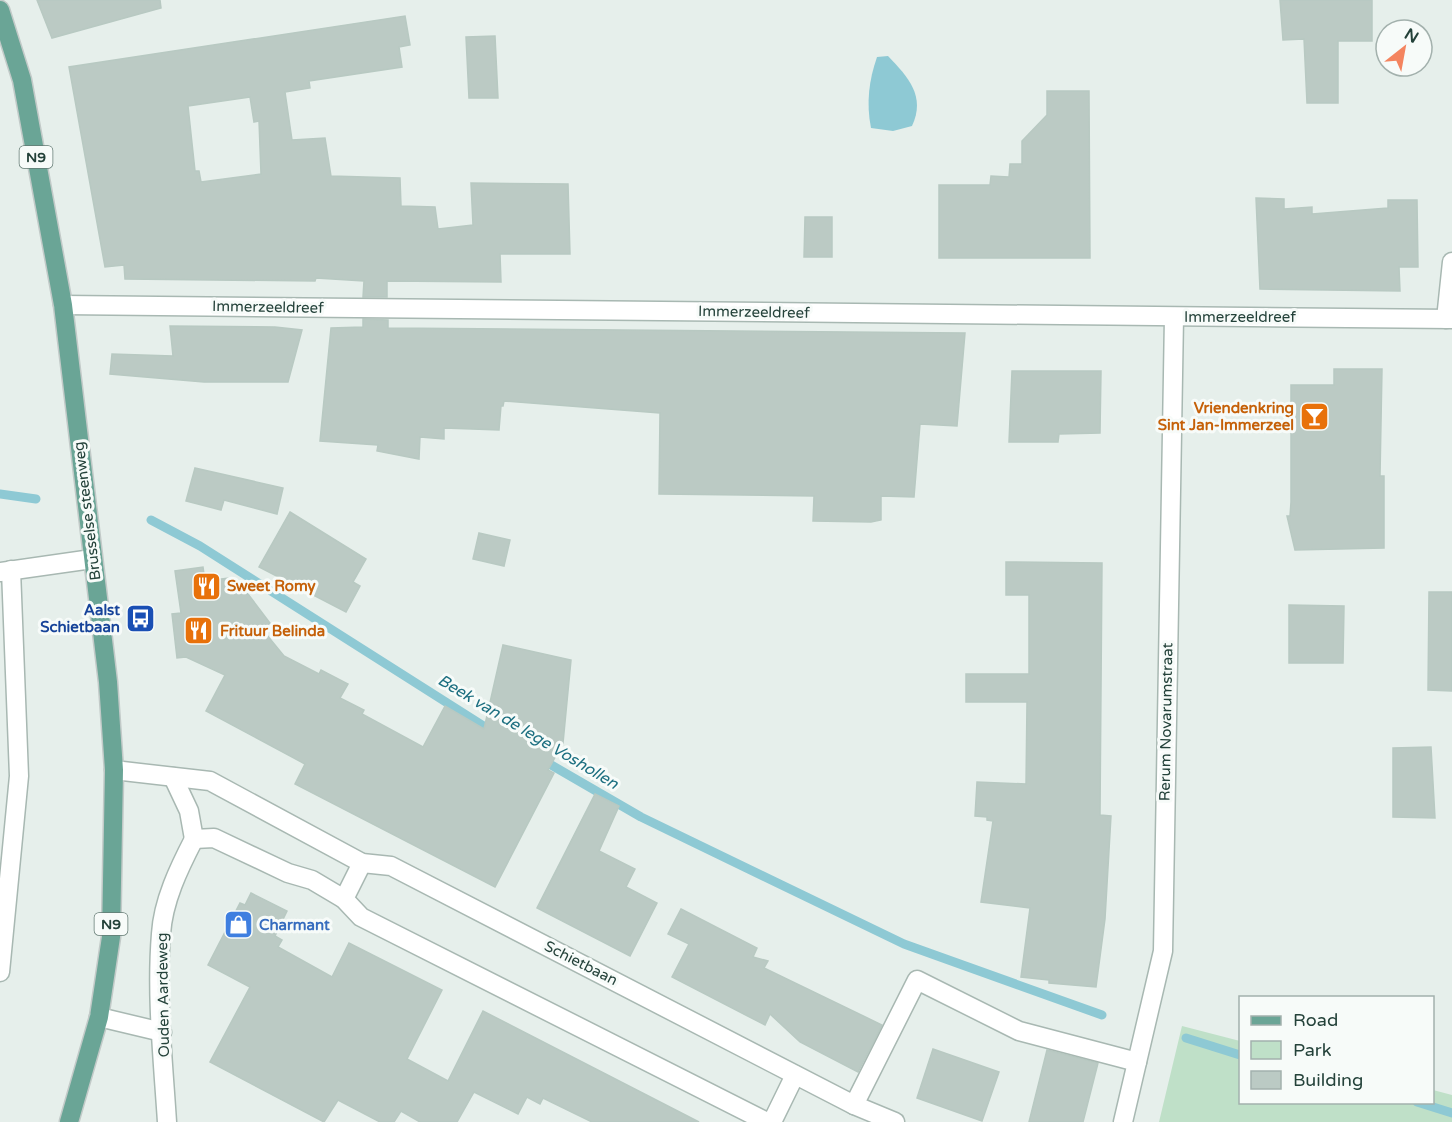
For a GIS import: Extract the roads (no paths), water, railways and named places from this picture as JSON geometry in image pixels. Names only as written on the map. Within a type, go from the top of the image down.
[{"type":"main road","name":"Brusselse steenweg","points":[[0,10],[22,80],[63,305],[108,682],[114,770],[111,937],[99,1017],[69,1122]]},
{"type":"street","name":"Immerzeeldreef","points":[[63,305],[1449,319],[1452,262]]},
{"type":"street","name":"Rerum Novarumstraat","points":[[1123,1122],[1163,951],[1174,317]]},
{"type":"street","points":[[0,972],[19,776],[6,571],[92,560]]},
{"type":"street","name":"Schietbaan","points":[[114,770],[210,781],[362,863],[391,866],[854,1105],[895,1122]]},
{"type":"street","points":[[172,777],[189,811],[194,839],[214,837],[288,873],[312,880],[344,899],[361,917],[767,1122]]},
{"type":"street","name":"Ouden Aardeweg","points":[[167,1122],[162,1032],[161,933],[168,899],[194,839]]},
{"type":"street","points":[[344,899],[362,863]]},
{"type":"street","points":[[854,1105],[917,980],[1019,1030],[1137,1062]]},
{"type":"street","points":[[99,1017],[162,1032]]},
{"type":"street","points":[[772,1122],[795,1074]]},
{"type":"water","points":[[888,56],[908,79],[916,96],[917,105],[912,126],[893,131],[871,128],[869,110],[870,83],[877,57]]},
{"type":"waterway","name":"Beek van de lege Voshollen","points":[[0,494],[36,499]]},
{"type":"waterway","name":"Beek van de lege Voshollen","points":[[151,520],[200,546],[493,732]]},
{"type":"waterway","name":"Beek van de lege Voshollen","points":[[541,759],[641,817],[904,944],[1102,1015]]},
{"type":"waterway","points":[[1186,1038],[1239,1055]]},
{"type":"waterway","points":[[1423,1104],[1452,1113]]},
{"type":"place","name":"Vriendenkring Sint Jan-Immerzeel","points":[[1315,417]]},
{"type":"place","name":"Sweet Romy","points":[[206,586]]},
{"type":"place","name":"Aalst Schietbaan","points":[[141,619]]},
{"type":"place","name":"Frituur Belinda","points":[[199,631]]},
{"type":"place","name":"Charmant","points":[[238,925]]}]
